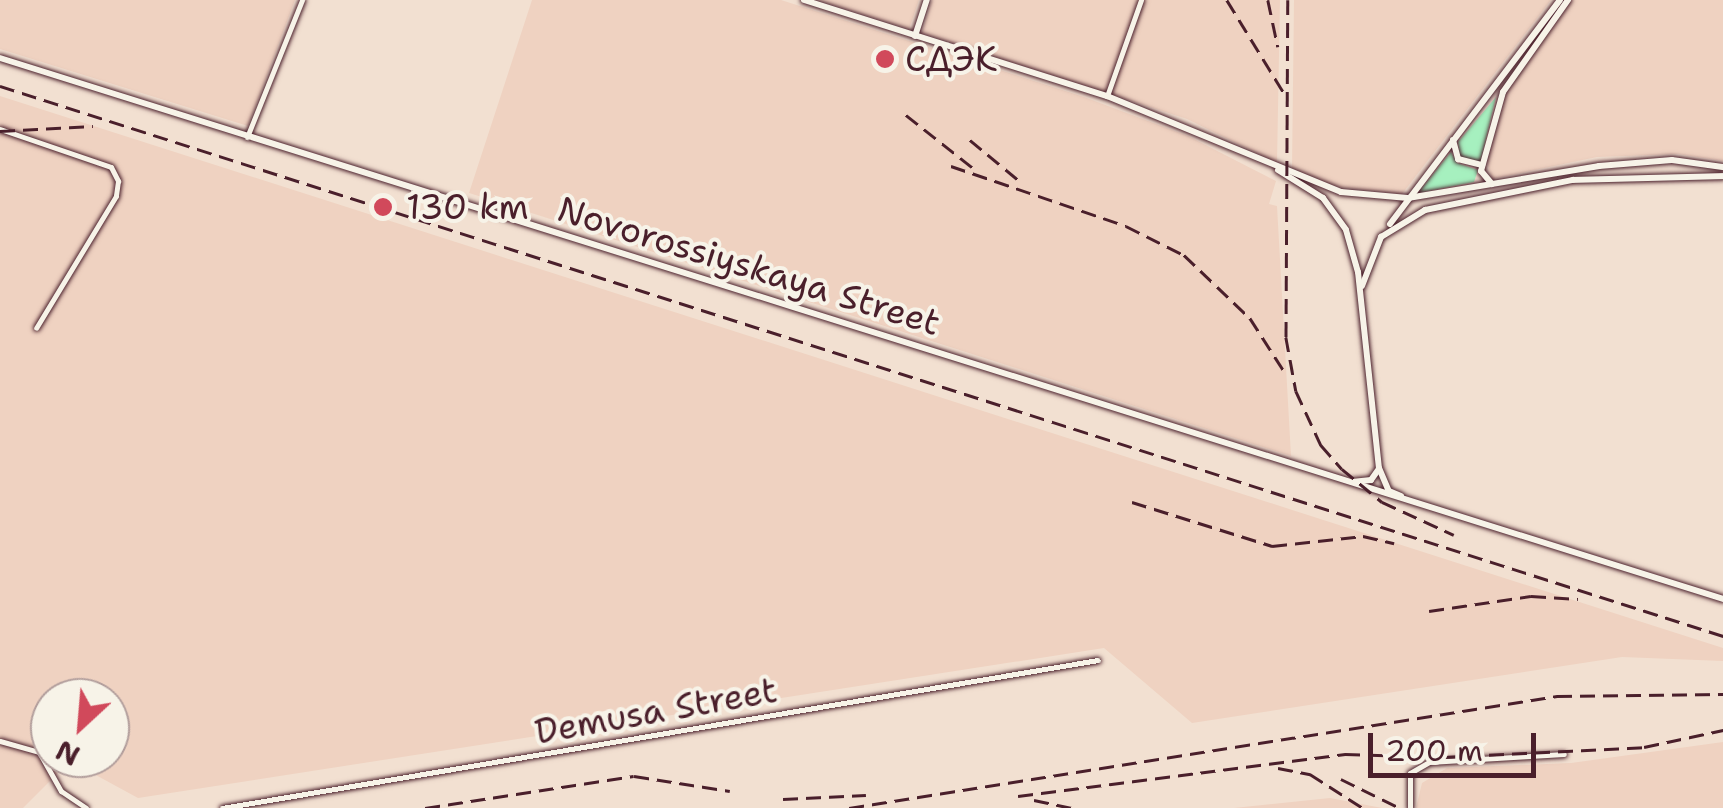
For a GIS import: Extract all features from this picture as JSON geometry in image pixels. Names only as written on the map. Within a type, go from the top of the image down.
[{"type":"main road","points":[[802,0],[1106,97],[1341,192],[1408,198],[1552,173],[1678,160],[1723,166]]},
{"type":"main road","points":[[915,36],[927,0]]},
{"type":"main road","points":[[1492,184],[1482,176],[1483,164],[1511,68],[1560,0]]},
{"type":"main road","points":[[1361,298],[1367,261],[1408,198],[1568,0]]},
{"type":"main road","name":"Novorossiyskaya Street","points":[[0,58],[1723,600]]},
{"type":"main road","points":[[1453,140],[1464,164],[1483,164]]},
{"type":"main road","points":[[1230,147],[1273,166],[1334,209],[1358,272],[1379,468],[1364,483],[1333,479]]},
{"type":"main road","points":[[1678,160],[1696,174]]},
{"type":"main road","points":[[1552,173],[1573,180]]},
{"type":"main road","points":[[1381,237],[1425,210],[1573,180],[1723,176]]},
{"type":"main road","points":[[1334,209],[1341,192]]},
{"type":"main road","name":"Novorossiyskaya Street","points":[[1379,468],[1389,491],[1425,506]]},
{"type":"street","points":[[247,138],[302,0]]},
{"type":"street","points":[[1106,97],[1141,0]]},
{"type":"street","points":[[0,130],[111,167],[118,181],[116,196],[36,328]]},
{"type":"street","name":"Demusa Street","points":[[222,808],[1098,660]]},
{"type":"street","points":[[0,741],[40,752],[60,791],[86,808]]},
{"type":"street","points":[[1410,808],[1410,773],[1438,762],[1564,754]]},
{"type":"shaded area","points":[[0,0],[295,0],[248,126],[0,49]]},
{"type":"shaded area","points":[[532,0],[781,0],[1084,97],[1188,136],[1276,181],[1269,204],[1277,206],[1291,456],[469,193]]},
{"type":"shaded area","points":[[818,0],[919,0],[909,29]]},
{"type":"shaded area","points":[[932,0],[1280,0],[1277,163],[1187,119],[922,33]]},
{"type":"shaded area","points":[[1294,0],[1551,0],[1402,194],[1331,186],[1292,168]]},
{"type":"shaded area","points":[[1570,0],[1723,0],[1723,161],[1678,154],[1597,157],[1492,179],[1487,162],[1506,92]]},
{"type":"shaded area","points":[[0,96],[1723,648],[1723,661],[1622,657],[1192,723],[1104,648],[138,798],[101,778],[130,778],[130,678],[30,678],[30,778],[53,778],[23,808],[0,808]]},
{"type":"shaded area","points":[[1723,742],[1723,808],[1416,808],[1422,783],[1447,768],[1571,763]]},
{"type":"shaded area","points":[[1330,798],[1382,808],[1234,808]]},
{"type":"green space","points":[[1496,97],[1480,163],[1460,158],[1458,142]]},
{"type":"green space","points":[[1451,152],[1457,163],[1478,170],[1474,182],[1418,193]]},
{"type":"railway","points":[[1227,0],[1284,93]]},
{"type":"railway","points":[[1268,0],[1278,47]]},
{"type":"railway","points":[[1288,0],[1286,337],[1296,391],[1321,445],[1342,469],[1382,502],[1454,535]]},
{"type":"railway","points":[[0,86],[1723,636]]},
{"type":"railway","points":[[906,115],[973,168]]},
{"type":"railway","points":[[0,131],[93,126]]},
{"type":"railway","points":[[970,140],[1022,183]]},
{"type":"railway","points":[[951,166],[1126,226],[1184,255],[1250,318],[1286,374]]},
{"type":"railway","points":[[1132,502],[1272,546],[1363,536],[1394,543]]},
{"type":"railway","points":[[1429,611],[1531,596],[1578,599]]},
{"type":"railway","points":[[849,808],[1557,696],[1723,694]]},
{"type":"railway","points":[[1018,796],[1345,754],[1443,757],[1644,747],[1723,730]]},
{"type":"railway","points":[[1278,768],[1310,774],[1363,808]]},
{"type":"railway","points":[[425,808],[634,776],[730,791]]},
{"type":"railway","points":[[1341,779],[1400,808]]},
{"type":"railway","points":[[783,799],[866,795]]},
{"type":"railway","points":[[1034,800],[1073,808]]},
{"type":"place","name":"СДЭК","points":[[885,59]]},
{"type":"place","name":"130 km","points":[[383,207]]}]
